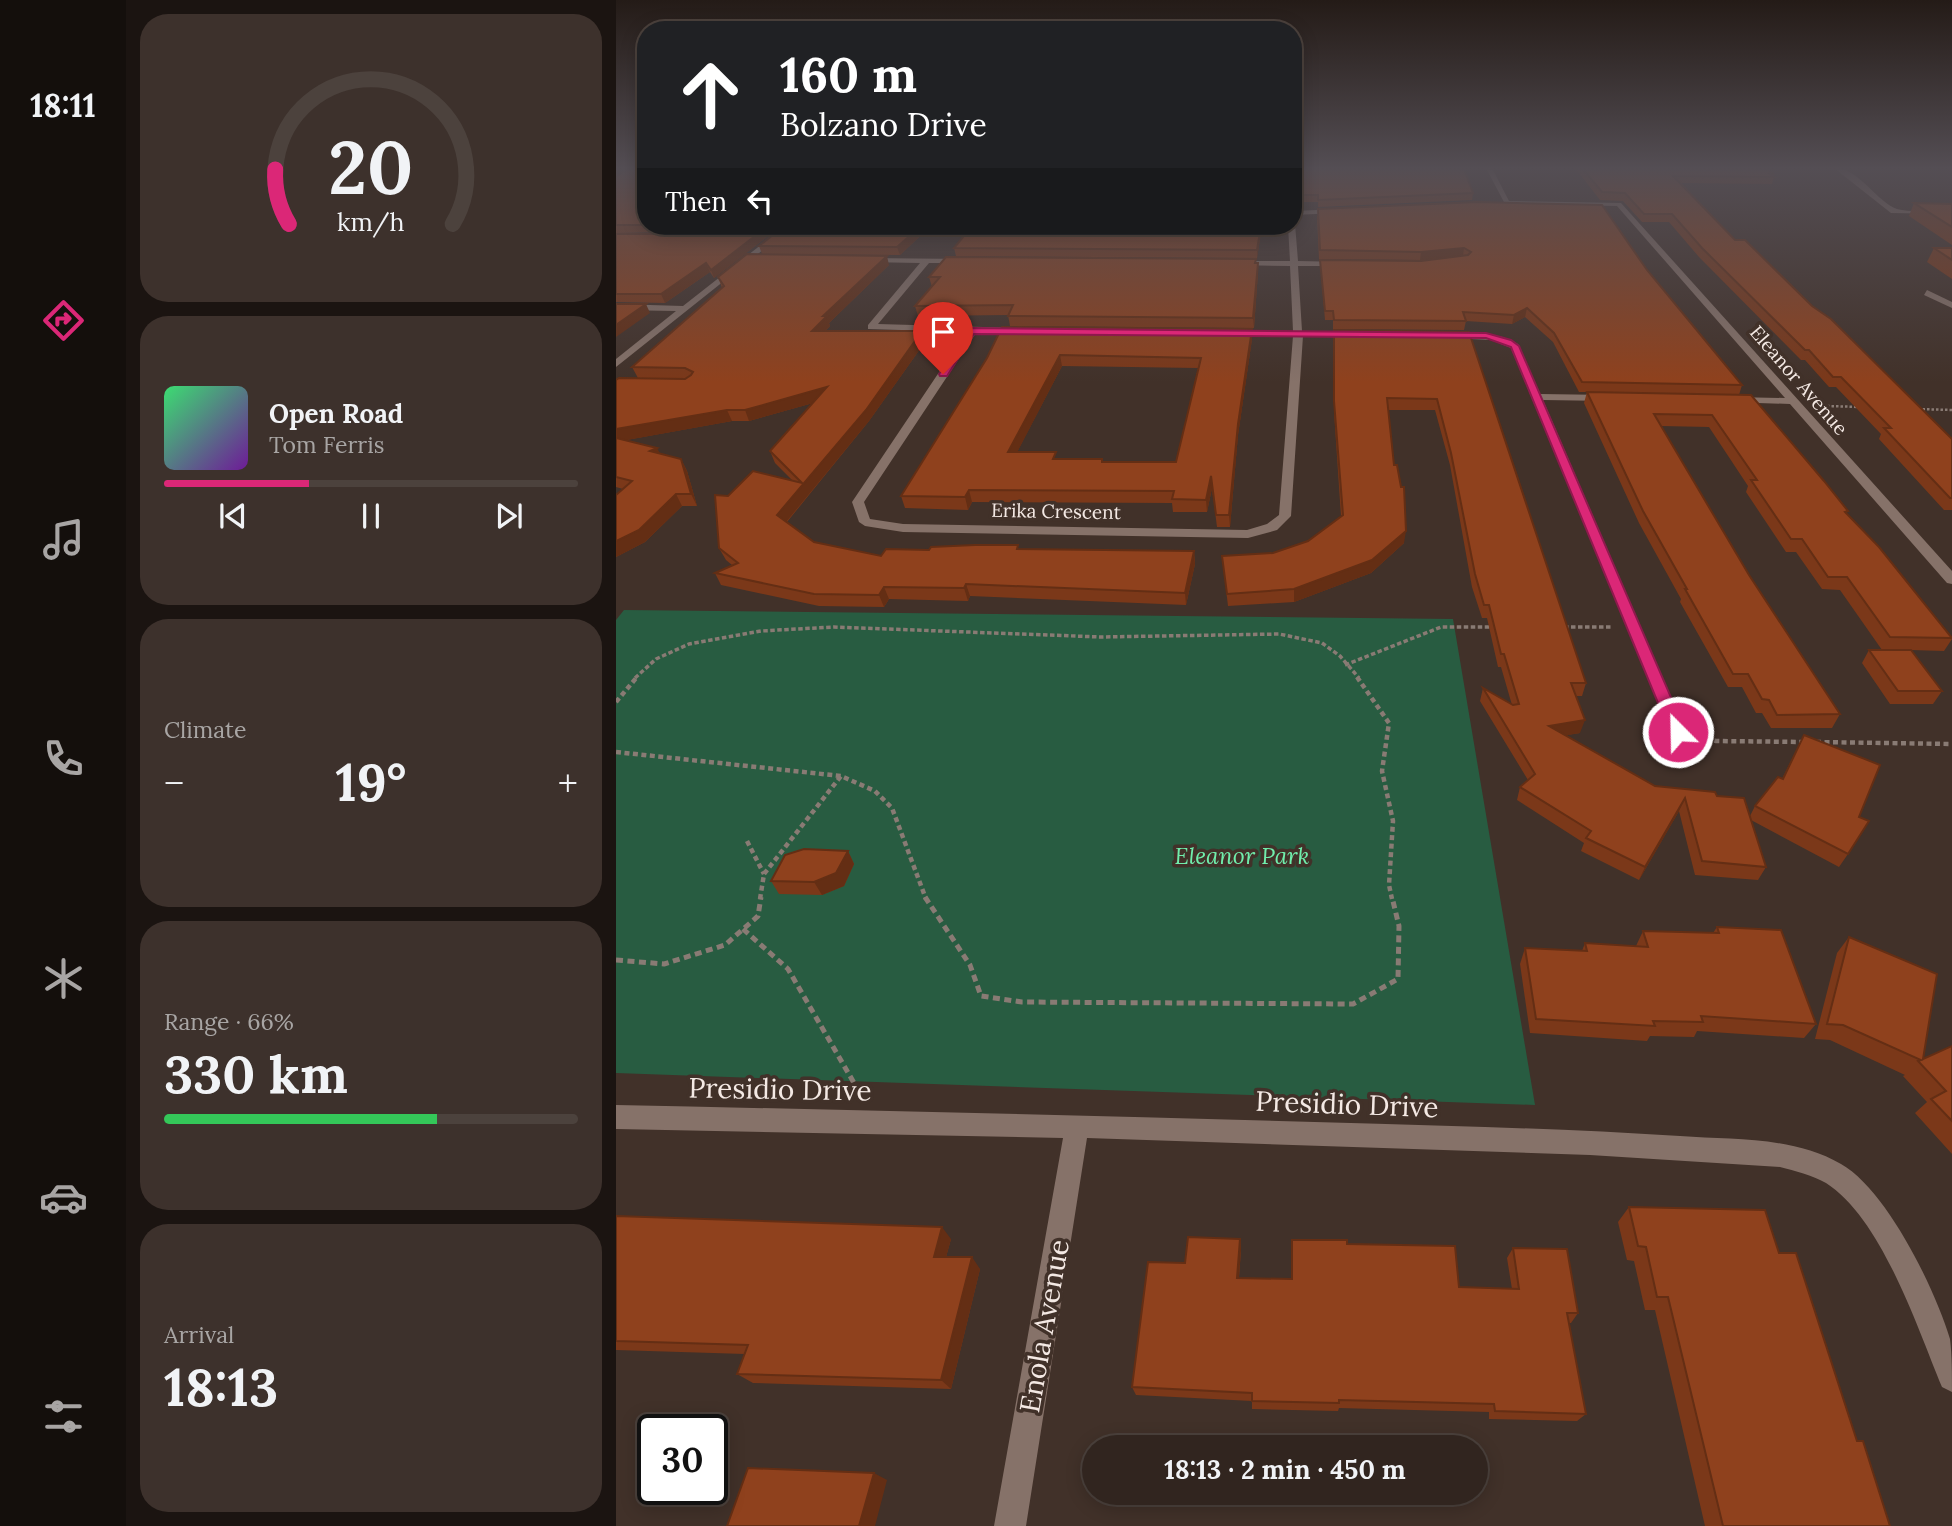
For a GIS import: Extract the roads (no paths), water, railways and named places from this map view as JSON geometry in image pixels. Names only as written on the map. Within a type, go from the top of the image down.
[{"type":"street","points":[[616,364],[772,239]]},
{"type":"street","points":[[1293,239],[1298,334]]},
{"type":"street","name":"Eleanor Avenue","points":[[1650,239],[1952,580]]},
{"type":"street","points":[[747,259],[761,259]]},
{"type":"street","points":[[854,260],[982,261]]},
{"type":"street","points":[[927,260],[871,327],[1040,332]]},
{"type":"street","points":[[1228,263],[1351,264]]},
{"type":"street","points":[[1952,292],[1927,293],[1952,305]]},
{"type":"street","points":[[616,307],[684,309]]},
{"type":"street","name":"Erika Crescent","points":[[972,331],[858,502],[865,522],[903,528],[1248,534],[1272,527],[1285,516],[1298,334]]},
{"type":"street","points":[[1216,333],[1365,335]]},
{"type":"street","points":[[1432,335],[1486,335],[1508,341],[1515,346],[1678,732]]},
{"type":"street","points":[[1536,397],[1617,398]]},
{"type":"street","points":[[1724,400],[1794,403]]},
{"type":"street","name":"Presidio Drive","points":[[616,1117],[1077,1126],[1590,1143],[1763,1152],[1797,1158],[1840,1178],[1861,1197],[1892,1242],[1952,1377]]},
{"type":"street","name":"Enola Avenue","points":[[1010,1526],[1077,1126]]},
{"type":"park label","name":"Eleanor Park","points":[[1242,856]]}]
